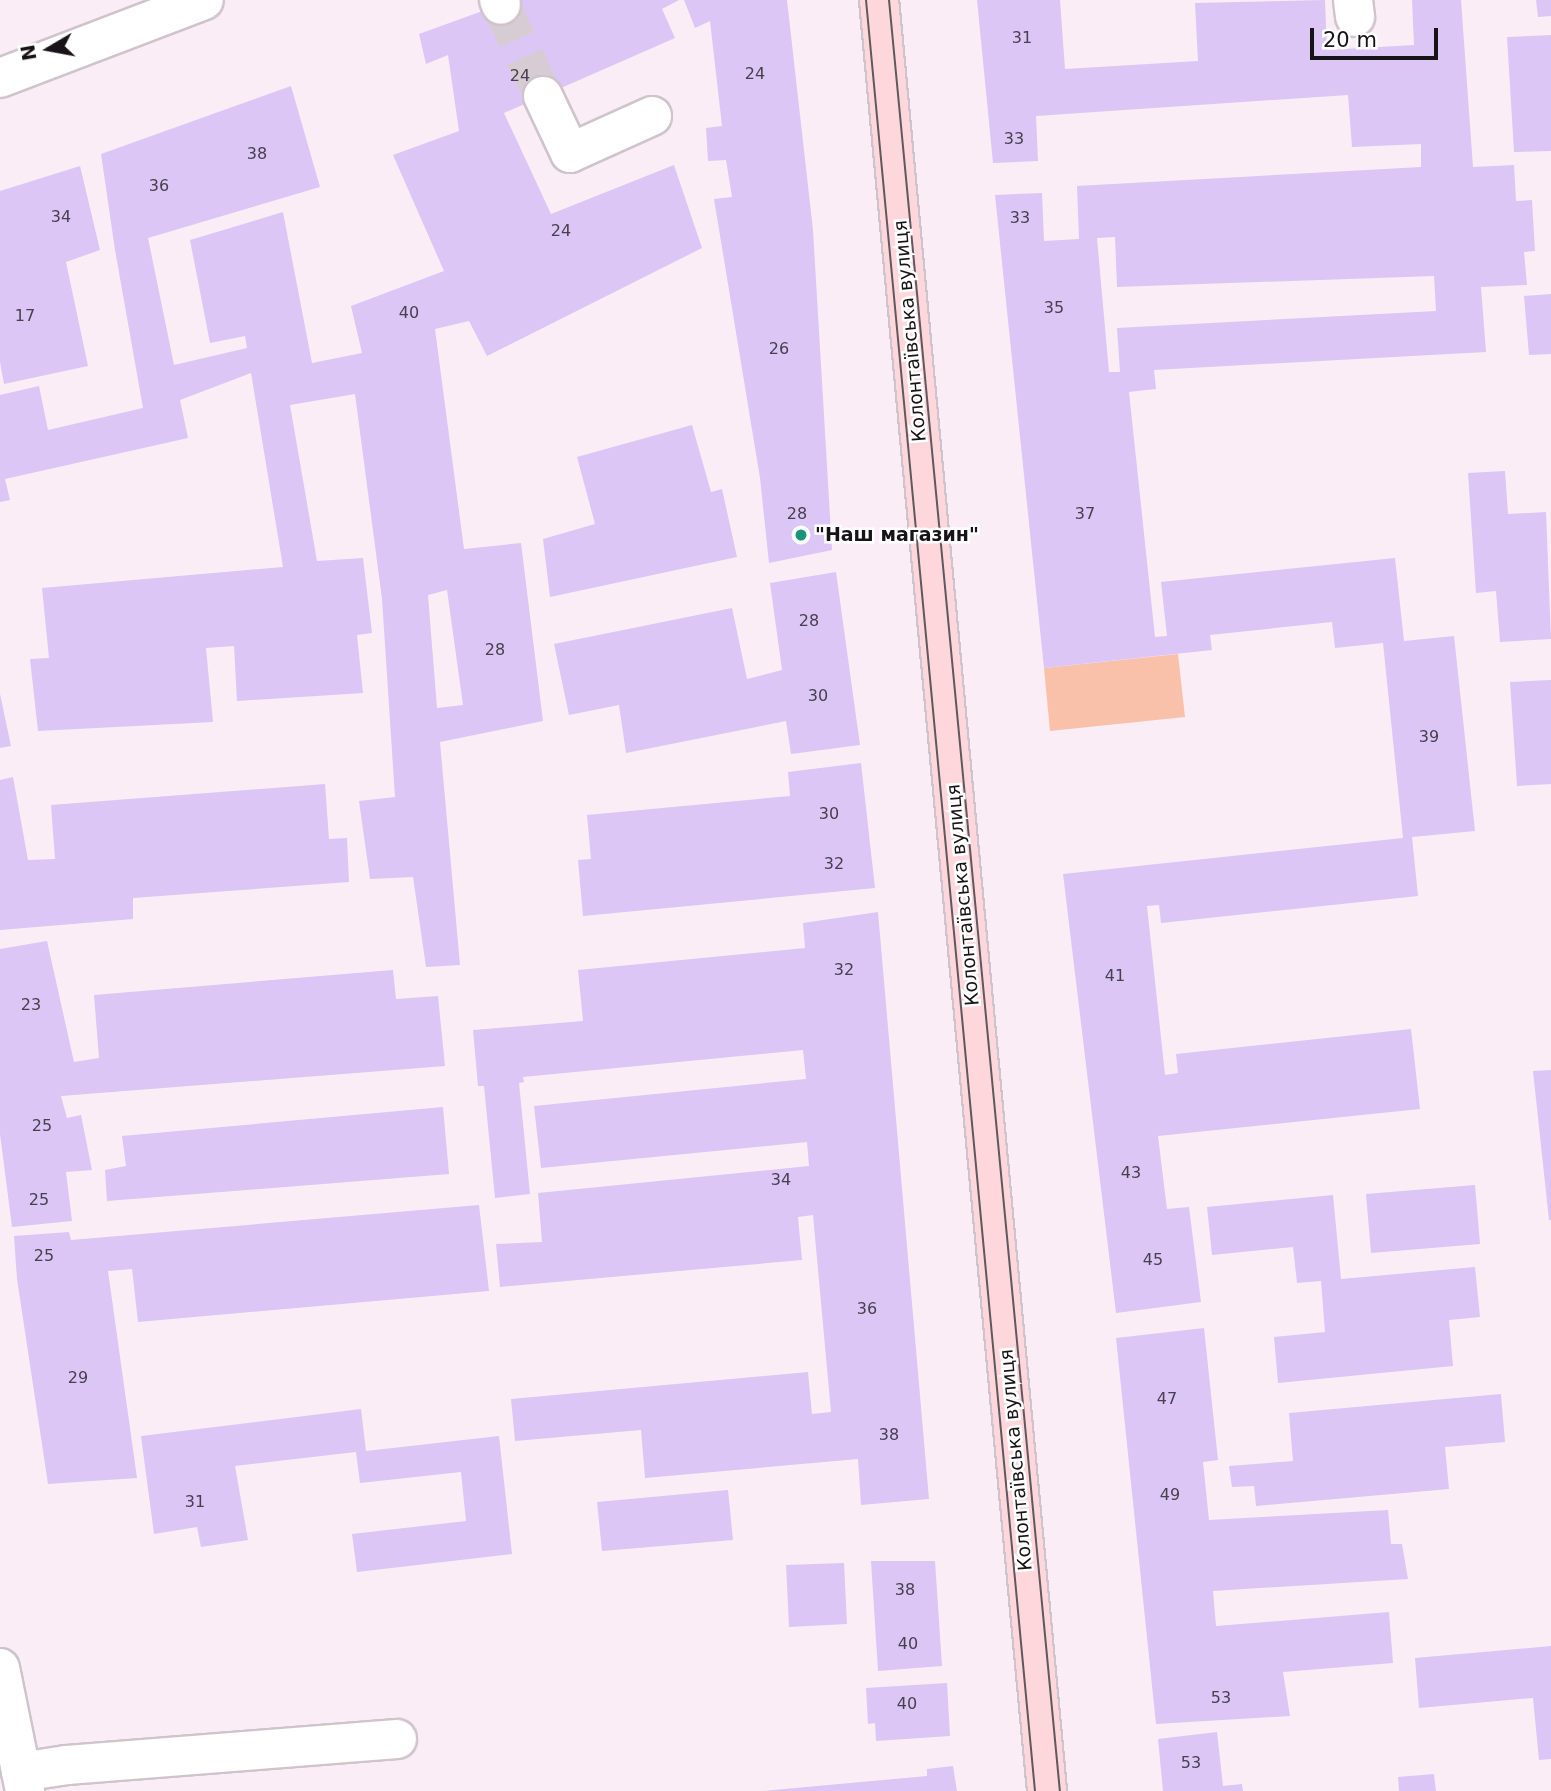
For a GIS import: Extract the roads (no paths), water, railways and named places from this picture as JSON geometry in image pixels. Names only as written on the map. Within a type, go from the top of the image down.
[{"type":"main road","name":"Колонтаївська вулиця","points":[[879,0],[1047,1791]]},
{"type":"street","points":[[0,78],[204,0]]},
{"type":"street","points":[[543,96],[570,153],[652,116]]},
{"type":"street","points":[[0,1668],[23,1782],[67,1765],[397,1738]]},
{"type":"tunnel","points":[[501,5],[543,96]]},
{"type":"tram line","points":[[866,0],[1035,1791]]},
{"type":"tram line","points":[[889,0],[1060,1791]]},
{"type":"place","name":"\"Наш магазин\"","points":[[801,535]]}]
